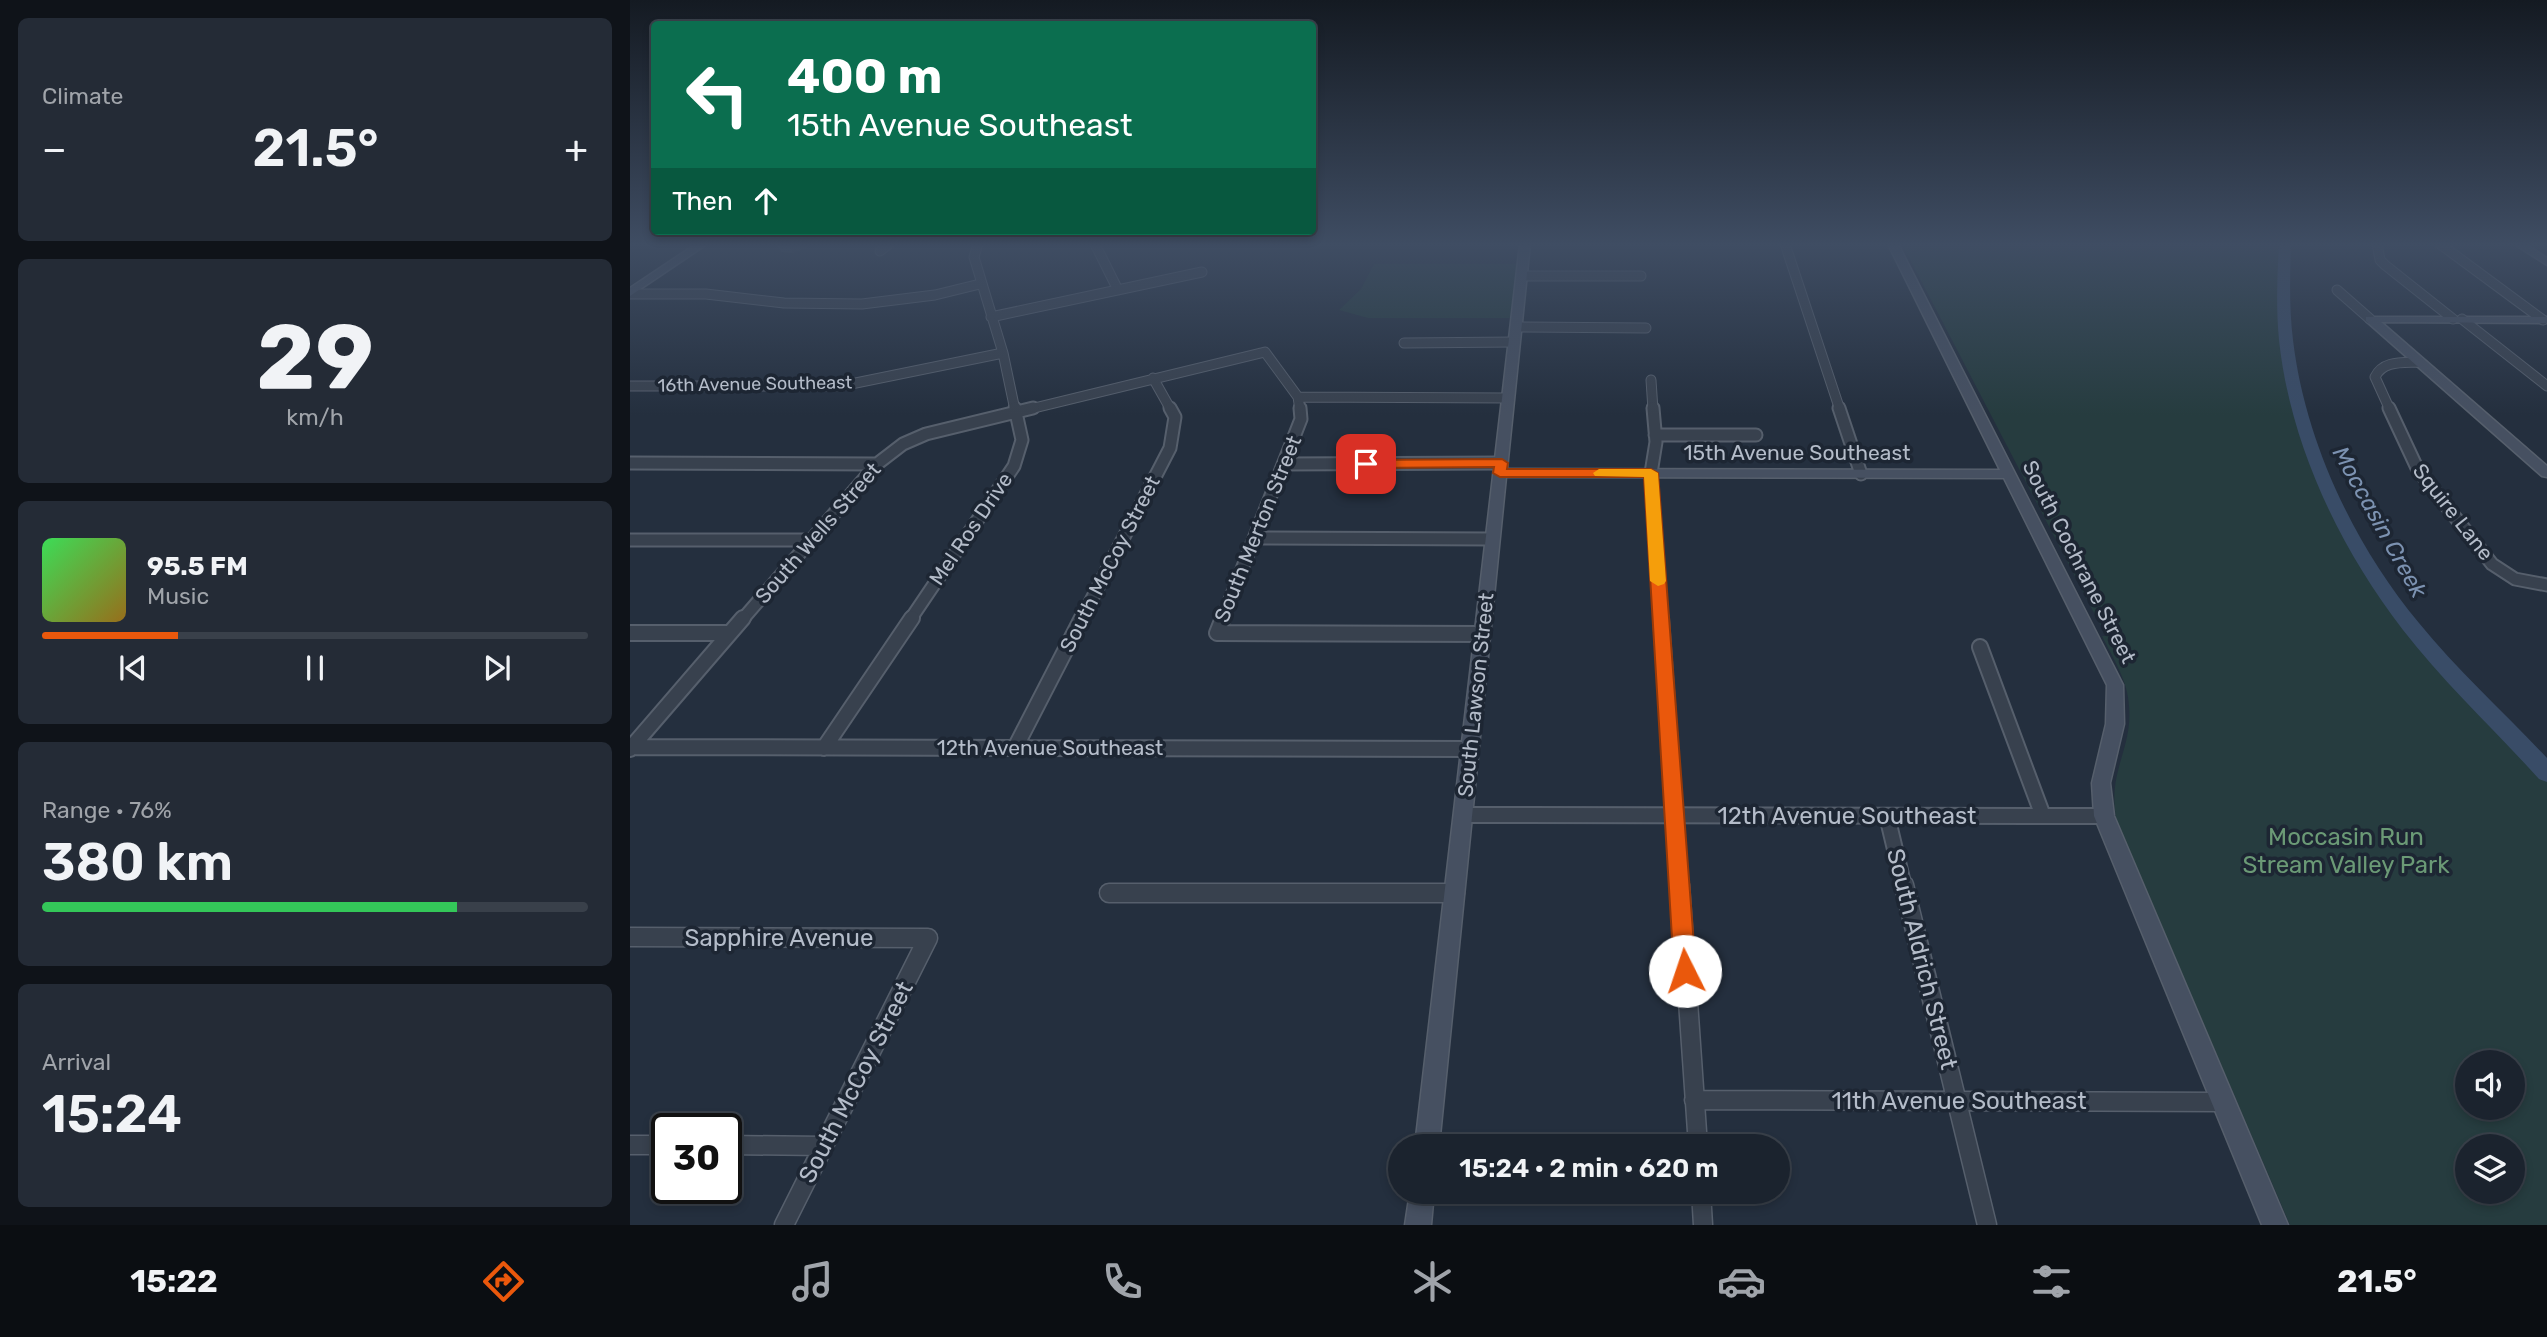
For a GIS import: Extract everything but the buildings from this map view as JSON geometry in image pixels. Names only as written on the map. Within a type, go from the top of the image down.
[{"type":"street","points":[[768,301],[862,304],[885,301]]},
{"type":"street","name":"Mel Ros Drive","points":[[824,748],[1014,466],[1022,440],[1003,352],[986,301]]},
{"type":"street","points":[[991,317],[1065,301]]},
{"type":"street","name":"South Lawson Street","points":[[1428,1134],[1519,301]]},
{"type":"street","points":[[1804,301],[1861,474]]},
{"type":"street","name":"South Cochrane Street","points":[[1923,301],[2115,685],[2119,703],[2116,731],[2101,782],[2104,816],[2275,1225]]},
{"type":"street","points":[[2350,301],[2545,469]]},
{"type":"street","points":[[2434,301],[2547,386]]},
{"type":"street","points":[[2519,301],[2545,320]]},
{"type":"street","points":[[2370,319],[2545,320]]},
{"type":"street","points":[[1404,343],[1646,328]]},
{"type":"street","name":"16th Avenue Southeast","points":[[630,386],[841,386],[1003,352]]},
{"type":"street","name":"South Wells Street","points":[[631,748],[877,464],[903,444],[926,434],[1016,411],[1265,352],[1298,397]]},
{"type":"street","name":"Squire Lane","points":[[2420,362],[2384,366],[2375,377],[2410,457],[2492,564],[2515,579],[2547,585]]},
{"type":"street","name":"South McCoy Street","points":[[1015,748],[1170,448],[1175,416],[1153,378]]},
{"type":"street","points":[[1651,380],[1655,435],[1651,473],[1697,1134]]},
{"type":"street","points":[[1298,397],[1508,398]]},
{"type":"street","name":"South Merton Street","points":[[1298,397],[1301,419],[1217,632],[1482,634]]},
{"type":"street","points":[[1655,435],[1756,435]]},
{"type":"street","points":[[630,463],[877,464]]},
{"type":"street","name":"15th Avenue Southeast","points":[[1284,464],[1651,473],[2009,474]]},
{"type":"street","points":[[1254,538],[1493,539]]},
{"type":"street","points":[[630,540],[811,540]]},
{"type":"street","points":[[630,633],[730,633]]},
{"type":"street","points":[[1980,647],[2043,816]]},
{"type":"street","name":"12th Avenue Southeast","points":[[631,748],[1471,748]]},
{"type":"street","name":"12th Avenue Southeast","points":[[1463,816],[2104,816]]},
{"type":"street","name":"South Aldrich Street","points":[[1887,816],[1987,1225]]},
{"type":"street","points":[[1109,893],[1454,893]]},
{"type":"street","name":"Sapphire Avenue","points":[[630,937],[928,938]]},
{"type":"street","name":"South McCoy Street","points":[[784,1225],[928,938]]},
{"type":"street","name":"11th Avenue Southeast","points":[[1694,1100],[2223,1102]]},
{"type":"street","points":[[630,1145],[651,1145]]},
{"type":"street","points":[[742,1145],[824,1146]]},
{"type":"street","points":[[1418,1225],[1421,1204]]},
{"type":"street","points":[[1702,1204],[1703,1225]]},
{"type":"green space","points":[[1348,301],[1514,301],[1512,318],[1368,318],[1339,310]]},
{"type":"green space","name":"Moccasin Run Stream Valley Park","points":[[1932,301],[2284,301],[2286,341],[2294,388],[2306,433],[2343,520],[2366,562],[2428,648],[2547,773],[2547,1225],[2290,1225],[2117,823],[2115,789],[2127,736],[2129,706],[2123,679],[2102,636],[2106,636]]},
{"type":"waterway","name":"Moccasin Creek","points":[[2284,301],[2286,341],[2306,432],[2323,477],[2366,562],[2428,648],[2547,773]]},
{"type":"slow traffic","points":[[1599,473],[1651,473],[1658,581]]},
{"type":"route","points":[[1366,464],[1502,463],[1500,473],[1651,473],[1685,971]]}]
